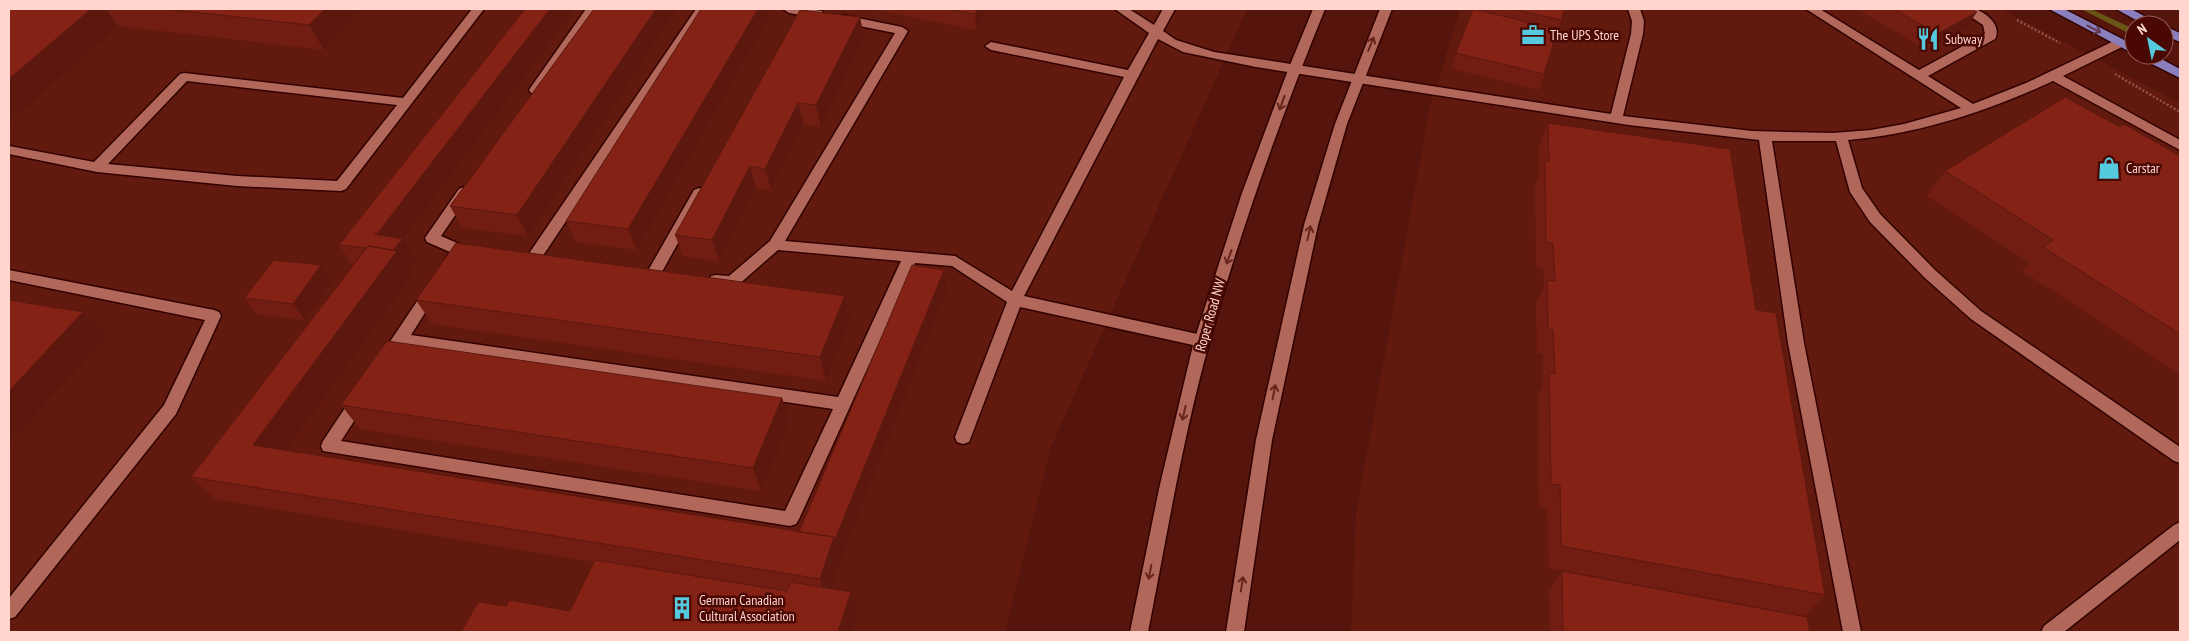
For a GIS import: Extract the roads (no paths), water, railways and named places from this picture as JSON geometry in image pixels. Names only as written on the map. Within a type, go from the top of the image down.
[{"type":"main road","points":[[9,150],[97,167],[237,181],[341,186],[478,9]]},
{"type":"main road","points":[[529,99],[592,9]]},
{"type":"main road","points":[[551,261],[528,258],[702,9]]},
{"type":"main road","points":[[1121,9],[1156,33],[1188,50],[1294,70],[1616,119],[1719,132],[1765,135],[1841,137],[1901,128],[1972,109],[2053,76],[2120,42]]},
{"type":"main road","points":[[963,437],[1015,300],[1132,75],[1169,9]]},
{"type":"main road","name":"Roper Road NW","points":[[1139,632],[1166,489],[1202,340],[1249,192],[1294,70],[1319,9]]},
{"type":"main road","points":[[1235,632],[1264,440],[1311,225],[1341,124],[1386,9]]},
{"type":"main road","points":[[1616,119],[1637,34],[1638,21],[1634,9]]},
{"type":"main road","points":[[1812,9],[1972,109]]},
{"type":"main road","points":[[1918,76],[1991,36],[1992,30],[1986,22],[1965,9]]},
{"type":"main road","points":[[2054,9],[2124,44]]},
{"type":"main road","points":[[2122,9],[2134,15]]},
{"type":"main road","points":[[703,279],[732,282],[774,245],[902,31],[795,13]]},
{"type":"main road","points":[[990,46],[1132,75]]},
{"type":"main road","points":[[2163,65],[2180,74]]},
{"type":"main road","points":[[2053,76],[2180,146]]},
{"type":"main road","points":[[97,167],[184,77],[405,102]]},
{"type":"main road","points":[[1765,135],[1796,343],[1852,632]]},
{"type":"main road","points":[[1841,137],[1855,189],[1863,202],[1875,218],[1930,274],[1976,315],[2180,456]]},
{"type":"main road","points":[[472,181],[432,238],[458,250],[477,252]]},
{"type":"main road","points":[[654,273],[703,186]]},
{"type":"main road","points":[[774,245],[910,258],[955,260],[1015,300],[1202,340]]},
{"type":"main road","points":[[378,372],[458,250]]},
{"type":"main road","points":[[367,388],[329,446],[790,518],[910,258]]},
{"type":"main road","points":[[636,271],[674,275]]},
{"type":"main road","points":[[9,275],[214,316],[170,409],[9,610]]},
{"type":"main road","points":[[400,339],[843,404]]},
{"type":"main road","points":[[2050,632],[2180,530]]},
{"type":"place","name":"The UPS Store","points":[[1533,35]]},
{"type":"place","name":"Subway","points":[[1928,39]]},
{"type":"place","name":"Carstar","points":[[2109,168]]},
{"type":"place","name":"German Canadian Cultural Association","points":[[682,608]]}]
